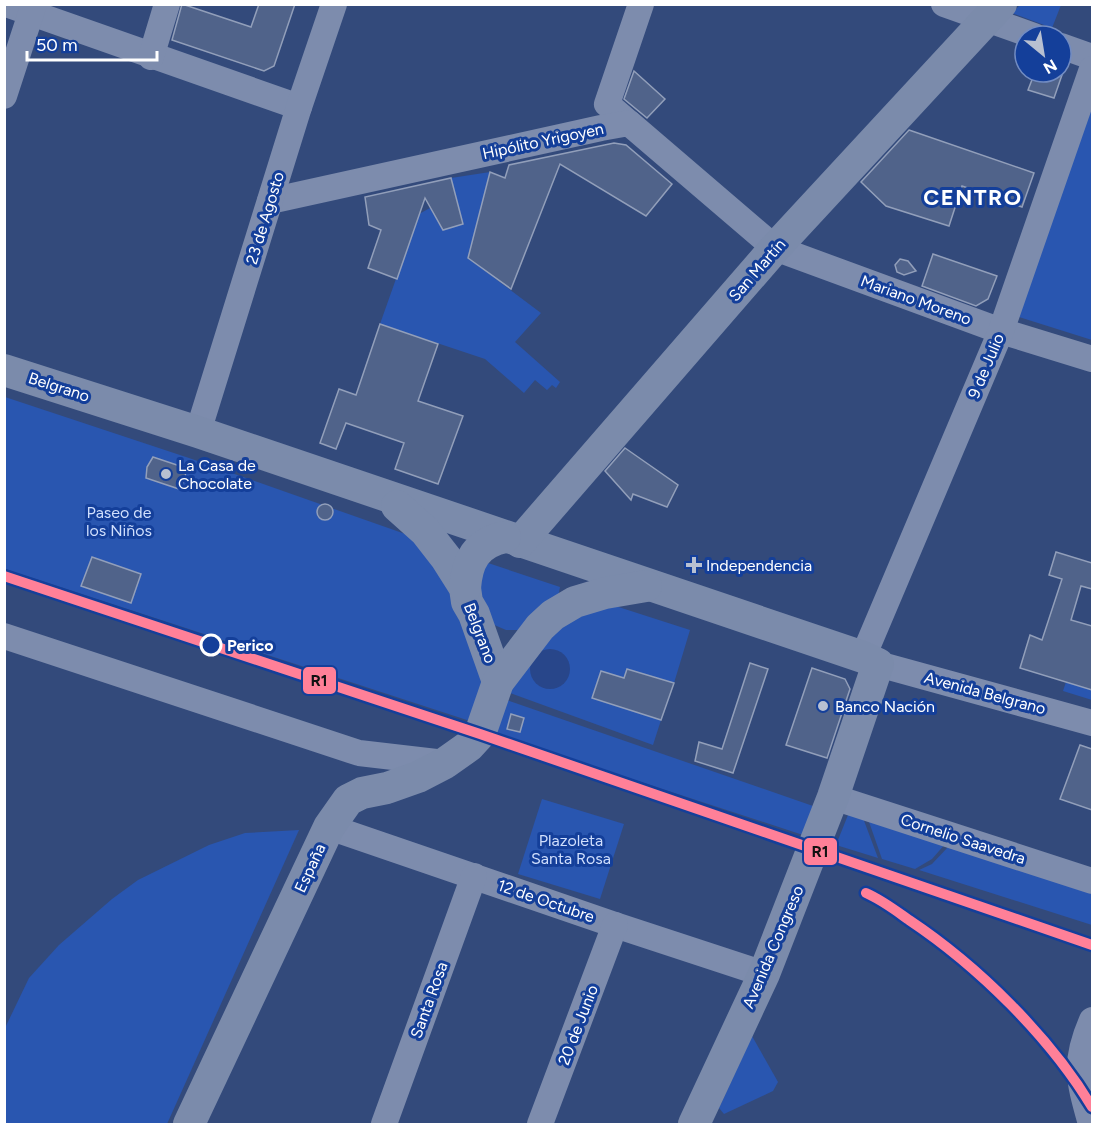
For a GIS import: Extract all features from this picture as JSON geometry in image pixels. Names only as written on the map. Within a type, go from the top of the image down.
[{"type":"main road","name":"San Martín","points":[[513,539],[775,248],[994,12]]},
{"type":"main road","name":"Belgrano","points":[[4,370],[198,432],[870,660]]},
{"type":"main road","name":"Belgrano","points":[[387,497],[425,531],[446,558],[469,601],[498,682]]},
{"type":"main road","points":[[513,539],[488,543],[478,551],[467,568],[469,601],[490,628],[511,634],[526,633],[547,621],[561,601],[564,589],[558,560],[551,552]]},
{"type":"main road","name":"Belgrano","points":[[498,682],[547,621],[575,602],[605,593],[650,585]]},
{"type":"main road","name":"Avenida Congreso","points":[[694,1125],[764,974],[833,797],[870,660]]},
{"type":"main road","name":"España","points":[[189,1125],[329,827],[348,800],[362,793],[387,788],[418,777],[445,763],[469,746],[480,734],[498,682]]},
{"type":"street","points":[[6,4],[33,9],[151,57],[298,107]]},
{"type":"street","points":[[151,57],[167,4]]},
{"type":"street","name":"23 de Agosto","points":[[198,432],[298,107],[334,4]]},
{"type":"street","points":[[604,116],[640,4]]},
{"type":"street","points":[[944,4],[994,12],[1014,24]]},
{"type":"street","points":[[4,96],[33,9]]},
{"type":"street","points":[[1073,50],[1092,57]]},
{"type":"street","name":"9 de Julio","points":[[870,660],[1001,331],[1092,69]]},
{"type":"street","name":"Hipólito Yrigoyen","points":[[270,201],[604,116],[629,123],[775,248]]},
{"type":"street","name":"Mariano Moreno","points":[[775,248],[1001,331],[1092,359]]},
{"type":"street","points":[[4,636],[359,753],[445,763]]},
{"type":"street","name":"Avenida Belgrano","points":[[870,660],[1092,723]]},
{"type":"street","name":"Cornelio Saavedra","points":[[833,797],[1092,881]]},
{"type":"street","name":"12 de Octubre","points":[[329,827],[764,974]]},
{"type":"street","name":"Santa Rosa","points":[[384,1125],[474,876]]},
{"type":"street","name":"20 de Junio","points":[[540,1125],[615,925]]},
{"type":"street","points":[[1091,1125],[1080,1087],[1080,1053],[1092,1020]]},
{"type":"green space","points":[[1020,5],[1061,5],[1054,24],[1041,24],[1012,13]]},
{"type":"green space","points":[[1092,86],[1092,340],[1019,317]]},
{"type":"green space","points":[[490,172],[468,258],[541,313],[515,342],[560,382],[556,388],[552,385],[547,390],[535,380],[524,393],[485,359],[380,324],[419,214],[430,208],[443,230],[463,224],[451,178]]},
{"type":"green space","name":"Paseo de los Niños","points":[[5,397],[189,458],[411,536],[453,592],[487,668],[476,723],[5,569]]},
{"type":"green space","points":[[476,559],[560,587],[557,602],[522,630],[506,630],[492,624],[470,572]]},
{"type":"green space","points":[[603,602],[690,630],[674,683],[627,669],[624,678],[601,671],[592,697],[661,720],[653,745],[502,690],[543,631]]},
{"type":"green space","points":[[1066,682],[1092,690],[1092,700],[1063,691]]},
{"type":"green space","points":[[498,697],[813,806],[803,835],[485,731]]},
{"type":"green space","name":"Plazoleta Santa Rosa","points":[[542,799],[624,824],[600,899],[518,874]]},
{"type":"green space","points":[[851,812],[863,818],[878,858],[836,845]]},
{"type":"green space","points":[[868,819],[946,843],[932,859],[915,869],[882,859]]},
{"type":"green space","points":[[299,830],[167,1124],[5,1124],[5,1028],[29,978],[59,945],[112,899],[138,880],[209,845],[245,833]]},
{"type":"green space","points":[[949,846],[1092,894],[1092,925],[919,870],[932,864]]},
{"type":"green space","points":[[752,1036],[778,1082],[773,1091],[724,1114],[719,1108]]},
{"type":"shaded area","points":[[550,649],[564,655],[570,669],[564,683],[550,689],[536,683],[530,669],[536,655]]},
{"type":"building","points":[[182,4],[251,27],[259,4],[295,4],[274,66],[264,71],[172,40]]},
{"type":"building","points":[[634,71],[665,99],[647,118],[624,99]]},
{"type":"building","points":[[1030,84],[1059,84],[1054,98],[1028,90]]},
{"type":"building","points":[[909,130],[1034,173],[1022,207],[962,186],[949,226],[886,206],[861,182]]},
{"type":"building","points":[[614,143],[626,145],[672,184],[646,216],[560,164],[511,289],[468,258],[490,172],[505,178],[509,165]]},
{"type":"building","points":[[451,178],[463,224],[443,230],[425,198],[397,279],[368,268],[381,230],[369,225],[365,197]]},
{"type":"building","points":[[933,254],[997,276],[988,299],[976,306],[922,286]]},
{"type":"building","points":[[900,259],[908,261],[916,271],[904,275],[897,272],[895,265]]},
{"type":"building","points":[[380,324],[438,344],[418,401],[463,416],[438,484],[395,469],[404,443],[346,423],[336,449],[320,443],[339,389],[356,395]]},
{"type":"building","points":[[625,448],[678,485],[667,507],[633,494],[631,500],[605,471]]},
{"type":"building","points":[[153,457],[186,468],[185,479],[179,489],[146,478],[147,467]]},
{"type":"building","points":[[322,504],[328,504],[333,512],[331,518],[322,520],[317,515],[317,509]]},
{"type":"building","points":[[1056,552],[1092,563],[1092,589],[1081,586],[1071,620],[1092,626],[1092,690],[1020,668],[1030,635],[1042,640],[1062,579],[1049,575]]},
{"type":"building","points":[[92,557],[141,574],[131,603],[81,586]]},
{"type":"building","points":[[750,663],[768,669],[733,773],[695,761],[699,742],[722,749]]},
{"type":"building","points":[[812,668],[845,679],[850,689],[827,758],[786,745]]},
{"type":"building","points":[[627,669],[674,683],[661,720],[592,698],[601,671],[624,678]]},
{"type":"building","points":[[511,714],[524,718],[520,732],[507,729]]},
{"type":"building","points":[[1080,745],[1092,749],[1092,810],[1060,799]]},
{"type":"transit line","name":"R1","points":[[4,576],[480,734],[1092,945]]},
{"type":"transit line","name":"R1","points":[[866,893],[888,905],[935,938],[986,981],[1034,1029],[1075,1081],[1092,1107]]},
{"type":"place","name":"La Casa de Chocolate","points":[[166,474]]},
{"type":"place","name":"Independencia","points":[[694,565]]},
{"type":"place","name":"Perico","points":[[211,645]]},
{"type":"place","name":"Banco Nación","points":[[823,706]]},
{"type":"district","name":"CENTRO","points":[[973,197]]}]
